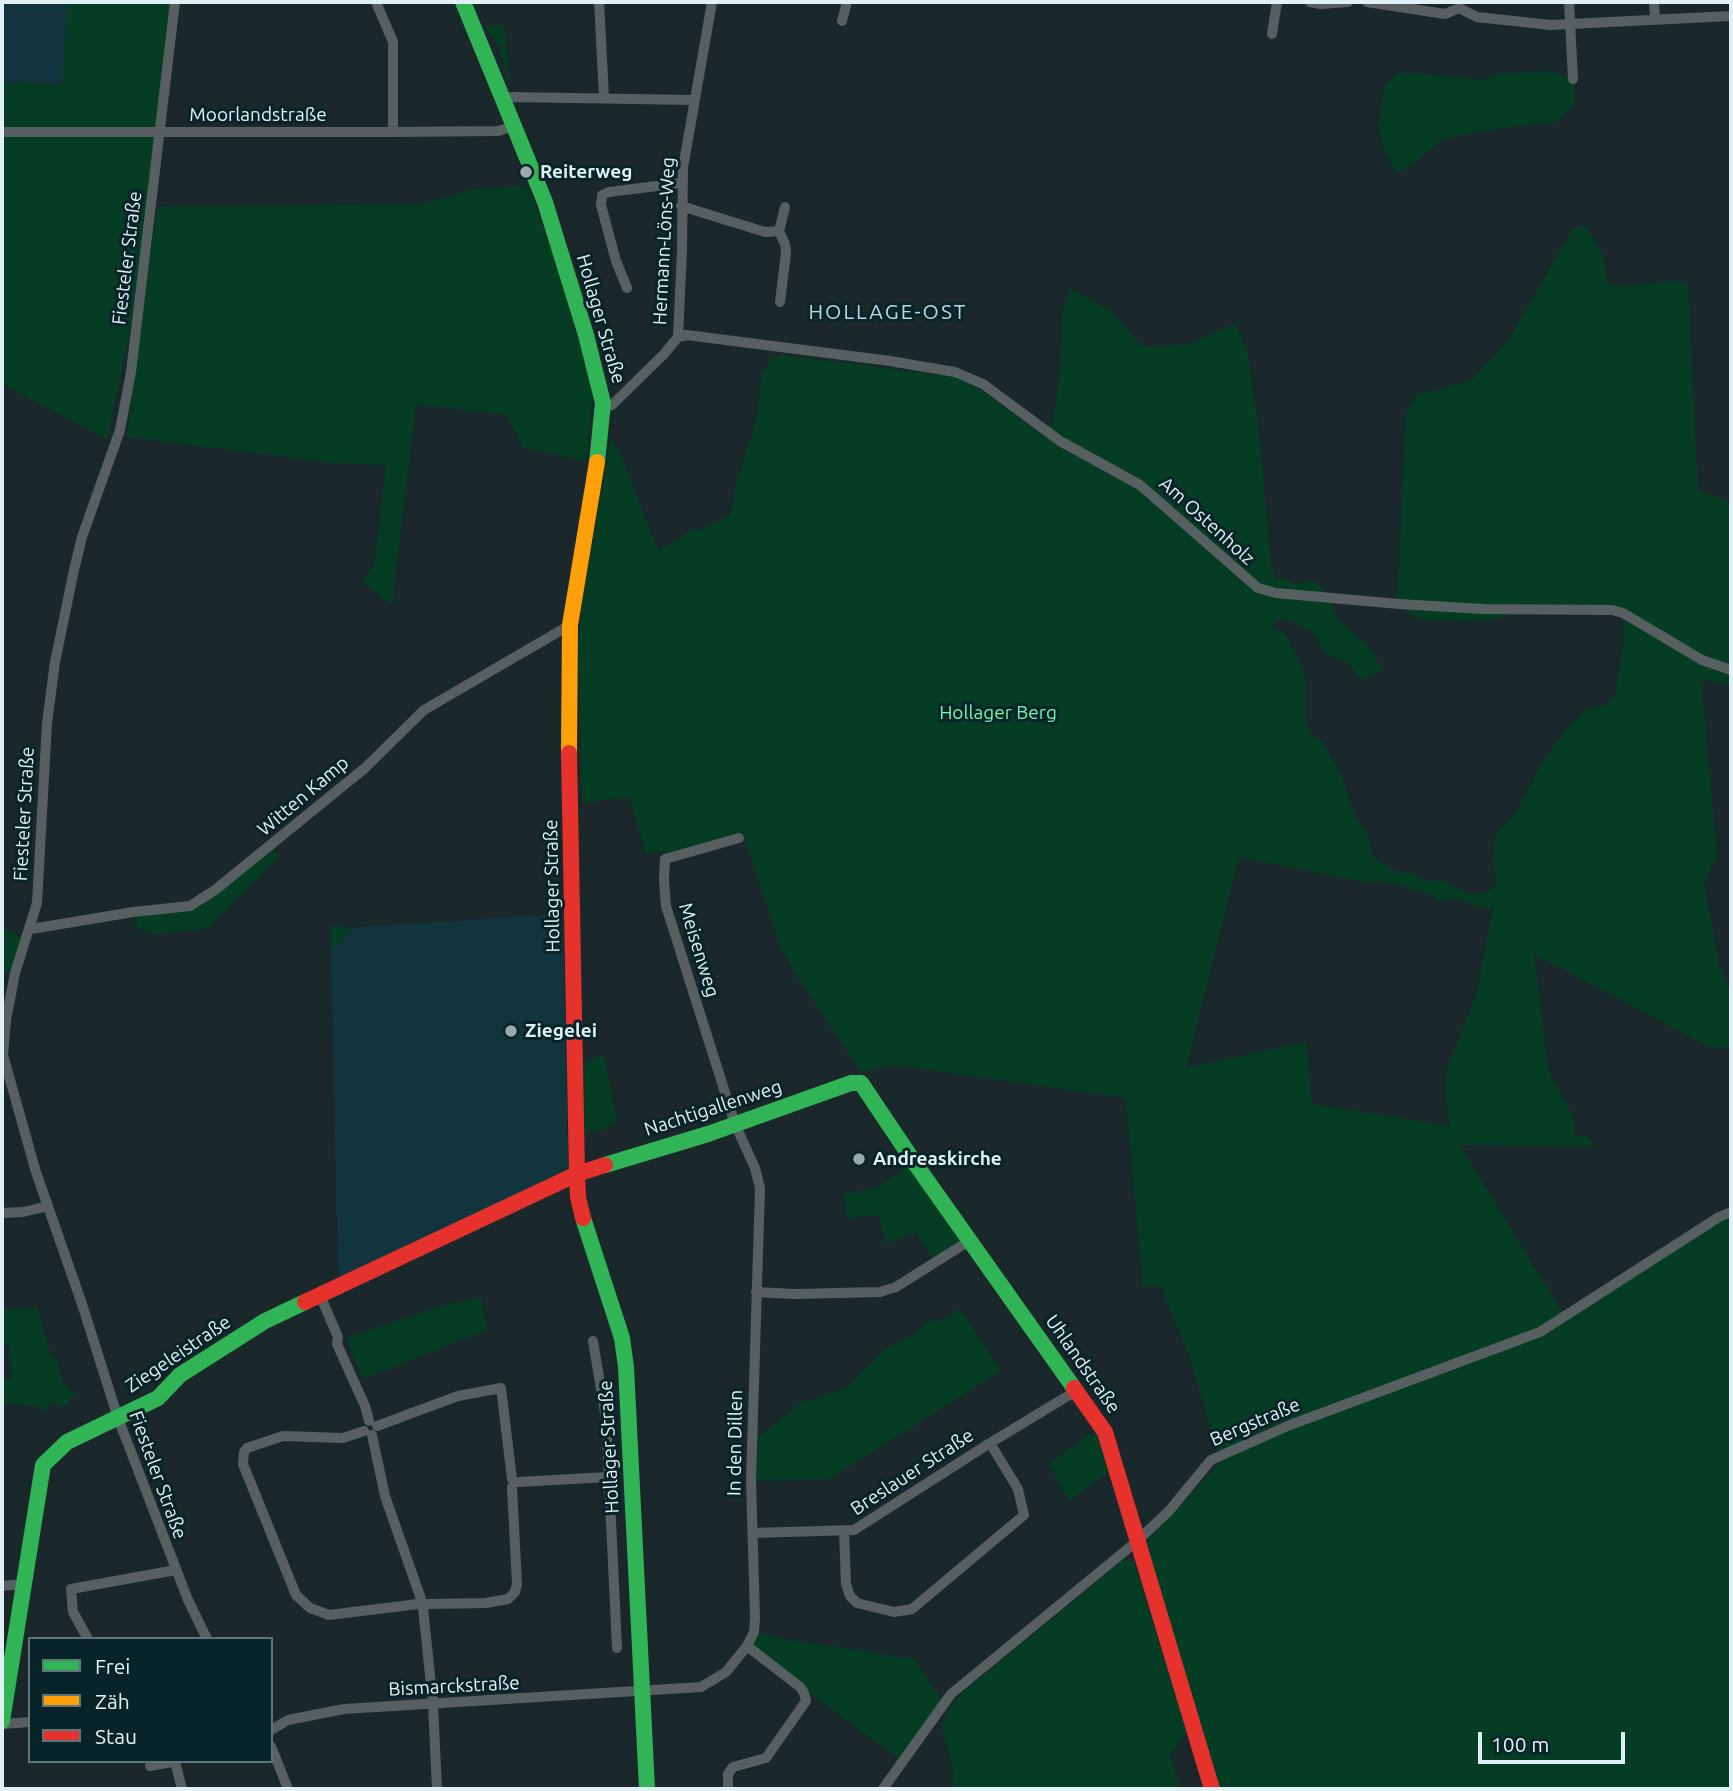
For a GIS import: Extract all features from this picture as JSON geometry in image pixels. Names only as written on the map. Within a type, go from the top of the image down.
[{"type":"street","name":"Fiesteler Straße","points":[[175,2],[136,332],[120,430],[82,537],[54,662],[47,723],[37,903],[15,973],[3,1055],[48,1206],[118,1418],[188,1600],[206,1637]]},
{"type":"street","points":[[376,2],[393,42],[393,132]]},
{"type":"street","name":"Hollager Straße","points":[[463,2],[545,202],[594,365],[602,408],[601,435],[570,625],[569,730],[577,1174],[578,1196],[586,1229],[622,1338],[632,1475],[647,1789]]},
{"type":"street","points":[[599,2],[604,97]]},
{"type":"street","name":"Hermann-Löns-Weg","points":[[602,408],[612,405],[678,337],[682,250],[681,183],[712,2]]},
{"type":"street","points":[[842,21],[847,2]]},
{"type":"street","points":[[1272,34],[1277,2]]},
{"type":"street","points":[[1310,2],[1348,2]]},
{"type":"street","points":[[1367,2],[1445,15],[1459,5],[1477,17],[1550,25],[1731,16]]},
{"type":"street","points":[[1569,2],[1573,79]]},
{"type":"street","points":[[1654,2],[1655,19]]},
{"type":"street","points":[[504,99],[604,97],[694,100]]},
{"type":"street","name":"Moorlandstraße","points":[[2,132],[498,131],[514,126]]},
{"type":"street","points":[[627,288],[616,261],[601,205],[602,195],[681,183]]},
{"type":"street","points":[[681,206],[765,232],[779,232]]},
{"type":"street","points":[[780,302],[786,253],[779,232],[785,207]]},
{"type":"street","name":"Am Ostenholz","points":[[678,337],[687,335],[890,361],[955,372],[983,384],[1060,441],[1140,485],[1258,588],[1276,593],[1399,604],[1483,609],[1612,610],[1623,613],[1702,660],[1731,670]]},
{"type":"street","name":"Witten Kamp","points":[[31,929],[133,912],[190,906],[224,883],[365,768],[424,710],[570,625]]},
{"type":"street","name":"Meisenweg","points":[[735,1124],[666,906],[664,867],[665,859],[740,838]]},
{"type":"street","points":[[2,974],[15,973]]},
{"type":"street","name":"Nachtigallenweg","points":[[577,1174],[735,1124],[851,1083],[861,1083]]},
{"type":"street","name":"Uhlandstraße","points":[[861,1083],[1105,1432],[1212,1789]]},
{"type":"street","name":"In den Dillen","points":[[643,1692],[701,1687],[726,1672],[747,1646],[754,1632],[751,1481],[760,1188],[755,1168],[735,1124]]},
{"type":"street","name":"Ziegeleistraße","points":[[2,1723],[43,1465],[67,1442],[158,1398],[180,1375],[265,1321],[577,1174]]},
{"type":"street","points":[[2,1213],[23,1212],[48,1206]]},
{"type":"street","name":"Bergstraße","points":[[883,1789],[951,1694],[1136,1542],[1169,1511],[1211,1460],[1290,1425],[1540,1332],[1718,1217],[1731,1212]]},
{"type":"street","points":[[756,1292],[795,1294],[888,1290],[969,1241]]},
{"type":"street","points":[[320,1295],[338,1337],[337,1344],[365,1406],[385,1496],[422,1604],[433,1704],[436,1789]]},
{"type":"street","points":[[593,1341],[606,1419],[617,1648]]},
{"type":"street","points":[[500,1388],[514,1483],[517,1584],[515,1592],[508,1599],[486,1603],[422,1604],[329,1615],[310,1608],[296,1595],[243,1464],[244,1452],[247,1448],[284,1436],[343,1438],[370,1429],[458,1396],[500,1388]]},
{"type":"street","name":"Breslauer Straße","points":[[753,1533],[854,1530],[1076,1391]]},
{"type":"street","points":[[844,1531],[846,1584],[850,1595],[857,1603],[894,1612],[912,1609],[1024,1515],[1018,1489],[990,1443]]},
{"type":"street","points":[[514,1483],[632,1475]]},
{"type":"street","points":[[87,1637],[73,1612],[71,1589],[176,1570]]},
{"type":"street","points":[[2,1586],[23,1584]]},
{"type":"street","points":[[728,1789],[728,1774],[733,1767],[766,1758],[806,1701],[800,1687],[747,1646]]},
{"type":"street","name":"Bismarckstraße","points":[[273,1729],[288,1720],[344,1709],[643,1692]]},
{"type":"street","points":[[2,1723],[28,1722]]},
{"type":"street","points":[[273,1751],[288,1789]]},
{"type":"street","points":[[150,1766],[170,1763]]},
{"type":"street","points":[[176,1763],[182,1789]]},
{"type":"shaded area","points":[[2,2],[69,2],[61,85],[2,82]]},
{"type":"shaded area","points":[[563,914],[568,1170],[346,1278],[338,1275],[331,952],[352,928]]},
{"type":"green space","points":[[69,2],[175,2],[131,325],[107,440],[2,383],[2,82],[61,85]]},
{"type":"green space","points":[[504,25],[510,89],[499,45],[485,26]]},
{"type":"green space","points":[[1548,71],[1573,79],[1575,104],[1557,121],[1474,132],[1441,140],[1418,160],[1397,173],[1385,152],[1378,127],[1385,84],[1400,72],[1483,80],[1498,74]]},
{"type":"green space","points":[[528,186],[560,275],[593,393],[586,461],[523,448],[507,415],[416,404],[392,604],[363,583],[375,561],[386,465],[336,463],[127,437],[157,207],[425,204],[473,189]]},
{"type":"green space","name":"Hollager Berg","points":[[1586,226],[1603,256],[1608,285],[1632,286],[1676,281],[1688,284],[1698,491],[1725,499],[1731,504],[1731,686],[1701,679],[1717,856],[1704,882],[1719,965],[1731,992],[1731,1049],[1710,1047],[1534,954],[1551,1076],[1574,1118],[1575,1136],[1587,1135],[1594,1146],[1460,1145],[1564,1316],[1731,1212],[1731,1789],[1220,1789],[1144,1545],[1221,1462],[1190,1358],[1161,1286],[1143,1287],[1126,1098],[895,1065],[861,1072],[782,949],[743,832],[670,852],[656,851],[646,854],[630,797],[582,803],[578,640],[611,437],[620,453],[658,551],[692,530],[704,529],[730,516],[737,481],[756,422],[762,373],[771,360],[780,355],[955,377],[978,388],[1045,437],[1053,420],[1059,382],[1063,311],[1071,289],[1113,312],[1142,347],[1190,344],[1235,324],[1247,349],[1260,440],[1270,558],[1275,580],[1286,579],[1296,585],[1309,580],[1317,583],[1338,619],[1370,648],[1383,671],[1361,679],[1349,664],[1325,653],[1313,632],[1293,621],[1277,620],[1271,626],[1285,633],[1305,679],[1305,721],[1311,737],[1322,741],[1342,776],[1354,814],[1367,834],[1374,859],[1398,872],[1412,873],[1427,881],[1438,880],[1465,893],[1483,894],[1496,886],[1494,850],[1497,833],[1516,813],[1542,763],[1564,732],[1585,710],[1606,705],[1615,695],[1624,639],[1623,613],[1521,609],[1507,616],[1483,621],[1420,620],[1396,605],[1406,414],[1417,395],[1471,381],[1508,341],[1574,227]],"holes":[[[1239,857],[1363,882],[1382,881],[1433,895],[1438,901],[1451,898],[1487,910],[1494,904],[1477,992],[1446,1078],[1450,1126],[1312,1104],[1306,1042],[1186,1068]]]},
{"type":"green space","points":[[270,846],[280,856],[208,928],[156,934],[138,928],[133,912],[190,906]]},
{"type":"green space","points":[[331,926],[352,928],[331,952]]},
{"type":"green space","points":[[7,929],[25,940],[15,973],[2,974],[2,930]]},
{"type":"green space","points":[[604,1055],[617,1122],[602,1130],[577,1134],[576,1064]]},
{"type":"green space","points":[[914,1162],[969,1241],[935,1263],[916,1232],[886,1243],[879,1215],[847,1218],[843,1194],[877,1188]]},
{"type":"green space","points":[[481,1298],[487,1330],[363,1379],[346,1338],[439,1307]]},
{"type":"green space","points":[[37,1307],[52,1359],[57,1358],[63,1384],[75,1394],[64,1407],[53,1402],[44,1411],[36,1406],[2,1405],[2,1381],[12,1380],[10,1346],[2,1345],[2,1310]]},
{"type":"green space","points":[[960,1309],[1001,1371],[829,1479],[756,1481],[758,1437],[802,1403],[846,1388],[885,1350],[913,1335],[931,1320],[936,1322]]},
{"type":"green space","points":[[1101,1426],[1115,1467],[1069,1501],[1049,1464]]},
{"type":"green space","points":[[1125,1559],[1134,1562],[1187,1732],[1170,1754],[1180,1789],[955,1789],[952,1777],[954,1773],[941,1724],[944,1723],[950,1708],[964,1691]]},
{"type":"green space","points":[[754,1632],[914,1659],[943,1703],[903,1762],[747,1646]]},
{"type":"traffic: fast","points":[[463,2],[545,202],[586,335],[603,403],[597,462]]},
{"type":"traffic: fast","points":[[605,1165],[708,1134],[851,1083],[861,1083],[1074,1388]]},
{"type":"traffic: fast","points":[[583,1218],[622,1338],[626,1367],[647,1789]]},
{"type":"traffic: fast","points":[[2,1721],[43,1465],[67,1442],[158,1398],[180,1375],[265,1321],[305,1302]]},
{"type":"traffic: slow","points":[[569,753],[570,625],[597,462]]},
{"type":"traffic: jam","points":[[569,753],[577,1174],[578,1197],[583,1218]]},
{"type":"traffic: jam","points":[[305,1302],[577,1174],[605,1165]]},
{"type":"traffic: jam","points":[[1074,1388],[1105,1432],[1212,1789]]},
{"type":"place","name":"Reiterweg","points":[[526,172]]},
{"type":"place","name":"Ziegelei","points":[[511,1031]]},
{"type":"place","name":"Andreaskirche","points":[[859,1159]]},
{"type":"district","name":"HOLLAGE-OST","points":[[888,312]]}]
